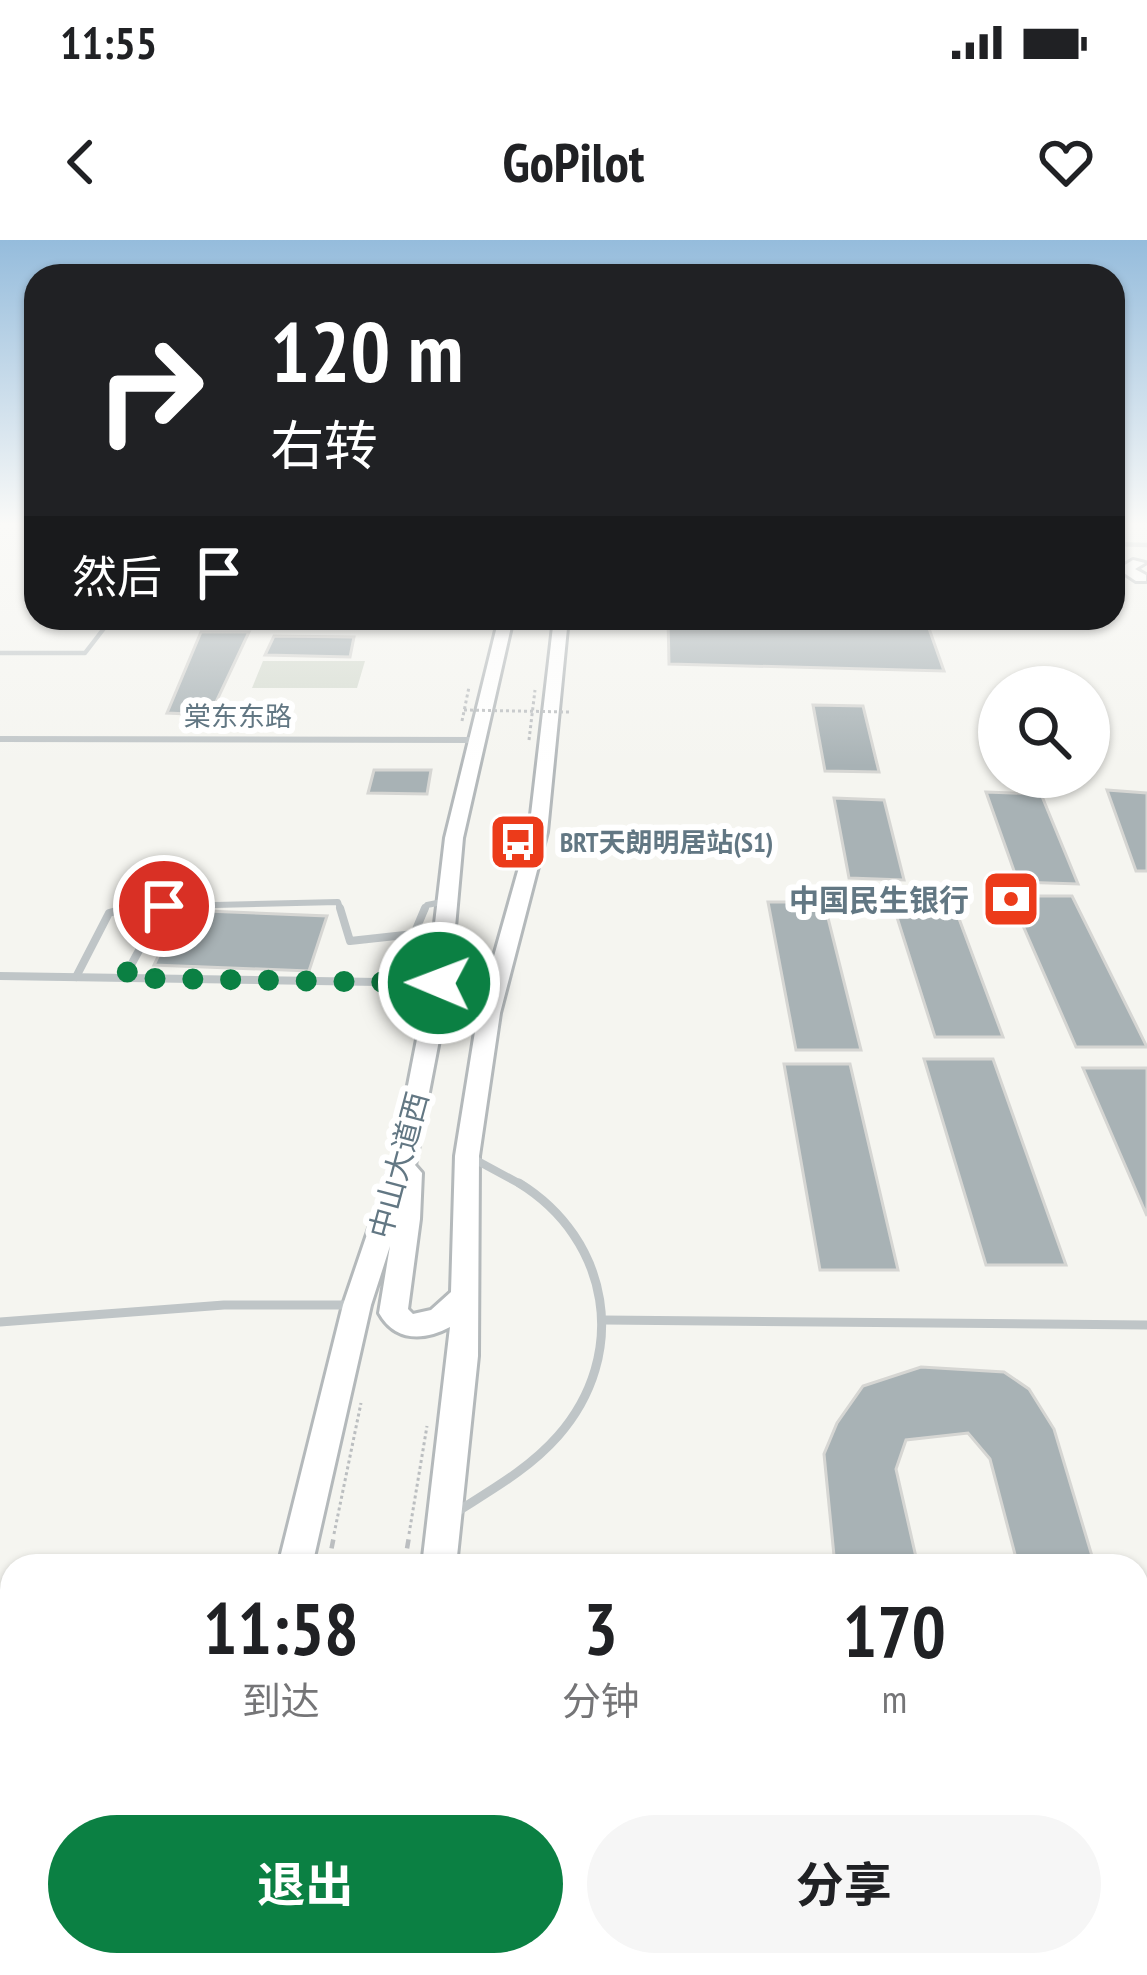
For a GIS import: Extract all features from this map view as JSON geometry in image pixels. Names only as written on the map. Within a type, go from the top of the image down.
[{"type":"main road","name":"中山大道西","points":[[298,1554],[357,1305],[407,1152],[439,983],[454,838],[503,630]]},
{"type":"main road","name":"中山大道西","points":[[440,1554],[464,1356],[467,1156],[494,994],[533,861],[560,630]]},
{"type":"main road","points":[[407,1152],[407,1219],[393,1313],[408,1324],[430,1325],[450,1313],[464,1295]]},
{"type":"street","name":"棠东东路","points":[[0,739],[476,740]]},
{"type":"street","points":[[0,976],[439,983]]},
{"type":"lane","points":[[0,653],[85,653],[103,630]]},
{"type":"lane","points":[[76,977],[109,913],[164,906],[338,902],[350,941],[414,934],[427,905],[446,902]]},
{"type":"lane","points":[[124,978],[164,906]]},
{"type":"lane","points":[[444,1520],[510,1478],[561,1433],[593,1377],[604,1320],[596,1267],[571,1225],[539,1193],[467,1156]]},
{"type":"lane","points":[[0,1322],[224,1305],[357,1305]]},
{"type":"lane","points":[[604,1320],[1147,1325]]},
{"type":"path","points":[[531,747],[528,719],[541,676]]},
{"type":"path","points":[[469,687],[464,710],[569,712]]},
{"type":"path","points":[[330,1554],[364,1384]]},
{"type":"path","points":[[406,1554],[427,1425]]},
{"type":"shaded area","points":[[263,661],[365,661],[357,688],[252,688]]},
{"type":"building","points":[[668,630],[930,630],[944,671],[669,664]]},
{"type":"building","points":[[201,632],[249,632],[210,715],[167,713]]},
{"type":"building","points":[[274,636],[354,637],[350,657],[265,655]]},
{"type":"building","points":[[813,705],[863,706],[879,772],[825,771]]},
{"type":"building","points":[[374,770],[431,770],[427,794],[368,793]]},
{"type":"building","points":[[1110,790],[1147,793],[1147,871],[1136,871]]},
{"type":"building","points":[[834,798],[884,800],[904,880],[849,878]]},
{"type":"building","points":[[988,798],[1043,798],[1078,884],[1018,882]]},
{"type":"building","points":[[888,889],[948,889],[1003,1037],[935,1037]]},
{"type":"building","points":[[1010,896],[1072,896],[1147,1047],[1076,1047]]},
{"type":"building","points":[[768,902],[824,902],[861,1050],[796,1050]]},
{"type":"building","points":[[180,910],[327,916],[309,971],[154,965]]},
{"type":"building","points":[[924,1059],[993,1059],[1066,1265],[986,1265]]},
{"type":"building","points":[[784,1064],[850,1064],[898,1270],[820,1270]]},
{"type":"building","points":[[1083,1068],[1147,1068],[1147,1216]]},
{"type":"building","points":[[921,1367],[1004,1372],[1029,1389],[1054,1429],[1091,1554],[1015,1554],[990,1459],[968,1433],[906,1440],[896,1469],[915,1554],[834,1554],[824,1454],[837,1423],[863,1386]]},
{"type":"place","name":"BRT天朗明居站(S1)","points":[[518,842]]},
{"type":"place","name":"中国民生银行","points":[[1011,899]]},
{"type":"route","points":[[164,906],[124,978],[439,983]]}]
